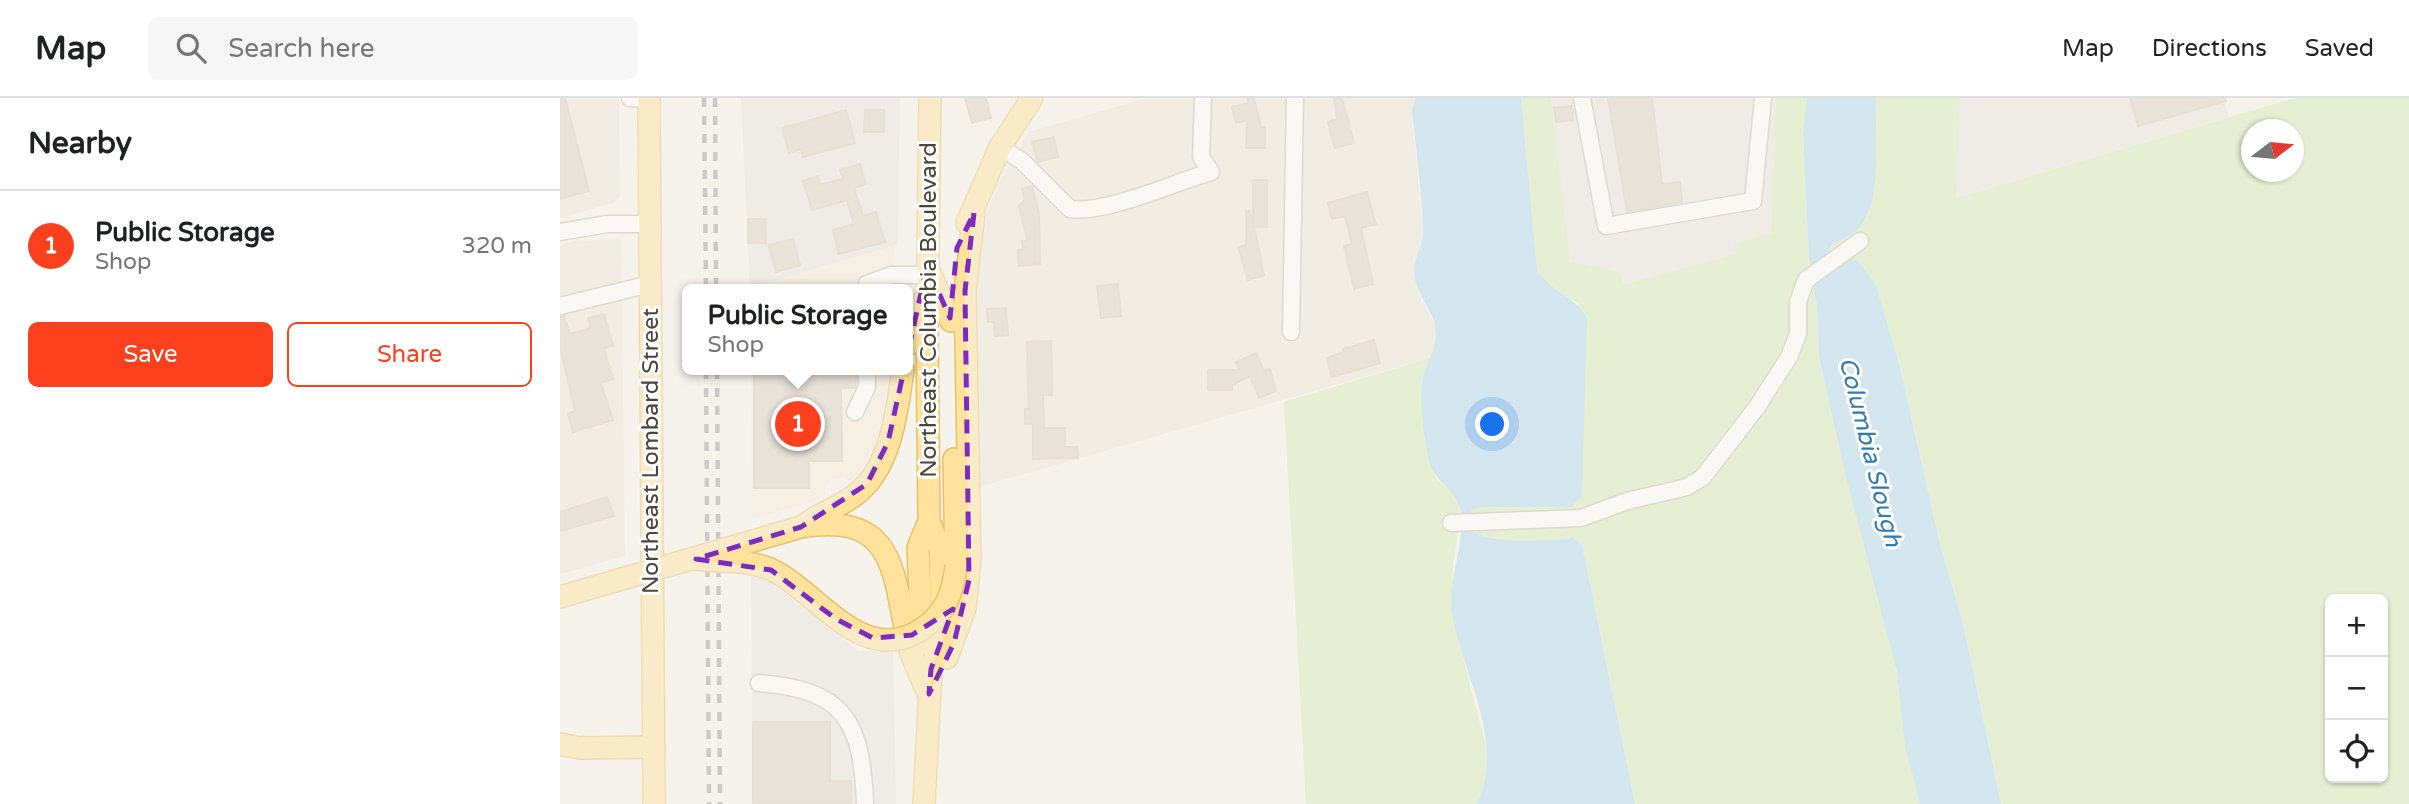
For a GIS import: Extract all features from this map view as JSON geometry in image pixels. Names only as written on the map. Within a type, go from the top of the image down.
[{"type":"main road","name":"Northeast Lombard Street","points":[[642,98],[650,223],[654,804]]},
{"type":"main road","name":"Northeast Columbia Boulevard","points":[[924,804],[931,669],[920,639],[918,548],[929,521],[927,271],[930,98]]},
{"type":"main road","points":[[696,559],[745,562],[771,570],[849,628],[873,638],[903,638],[934,621],[942,611],[953,590],[956,566],[951,321],[957,248],[1000,147],[1032,98]]},
{"type":"main road","points":[[929,694],[954,643],[965,608],[969,580],[965,291],[974,213]]},
{"type":"main road","points":[[927,271],[951,321]]},
{"type":"main road","points":[[913,326],[927,271]]},
{"type":"main road","points":[[801,527],[819,512],[854,496],[879,466],[901,375]]},
{"type":"main road","points":[[560,597],[801,527],[827,524],[857,529],[873,536],[891,560],[908,642],[929,694]]},
{"type":"main road","points":[[560,744],[580,748],[653,747]]},
{"type":"street","points":[[1000,147],[1022,161],[1070,209],[1079,211],[1176,185],[1211,172],[1201,158],[1203,98]]},
{"type":"street","points":[[1290,332],[1295,98]]},
{"type":"street","points":[[1582,98],[1606,226],[1753,201],[1763,98]]},
{"type":"street","points":[[560,232],[607,224],[650,223]]},
{"type":"street","points":[[1451,523],[1581,518],[1627,501],[1686,486],[1703,477],[1757,407],[1789,357],[1798,334],[1800,295],[1810,276],[1860,241]]},
{"type":"street","points":[[867,284],[891,275],[927,271]]},
{"type":"street","points":[[560,306],[650,284]]},
{"type":"street","points":[[855,412],[867,387],[867,375]]},
{"type":"street","points":[[759,683],[811,690],[834,703],[845,715],[859,751],[865,804]]},
{"type":"highlighted area","points":[[974,213],[965,291],[969,580],[954,643],[929,694],[931,669],[953,609],[912,635],[873,638],[836,619],[771,570],[696,559],[801,527],[867,484],[888,442],[927,266],[950,318],[957,248]]},
{"type":"shaded area","points":[[560,98],[619,98],[620,197],[613,203],[560,218]]},
{"type":"shaded area","points":[[741,98],[900,98],[898,244],[763,284],[750,284]]},
{"type":"shaded area","points":[[1147,98],[1416,98],[1412,109],[1423,235],[1414,270],[1420,299],[1435,324],[1433,357],[979,487],[975,290],[987,213],[997,185],[1029,132]]},
{"type":"shaded area","points":[[1551,98],[1776,98],[1771,233],[1732,244],[1735,254],[1622,286],[1618,272],[1569,262]]},
{"type":"shaded area","points":[[1960,98],[2223,98],[2229,117],[1955,198]]},
{"type":"shaded area","points":[[621,239],[625,556],[560,574],[560,245],[577,241]]},
{"type":"shaded area","points":[[894,245],[893,284],[763,284]]},
{"type":"shaded area","points":[[751,375],[894,375],[875,451],[871,461],[853,484],[844,477],[833,478],[826,485],[824,498],[752,519]]},
{"type":"shaded area","points":[[751,576],[765,578],[858,651],[893,651],[896,804],[753,804]]},
{"type":"green space","points":[[1521,98],[1551,98],[1570,262],[1619,272],[1623,285],[1735,254],[1732,244],[1771,233],[1776,98],[1807,98],[1803,133],[1809,257],[1817,307],[1819,357],[1845,474],[1897,672],[1905,747],[1920,804],[1635,804],[1582,545],[1572,538],[1503,540],[1477,534],[1469,528],[1471,511],[1480,506],[1570,507],[1578,303],[1549,288],[1537,270]]},
{"type":"green space","points":[[1876,98],[1960,98],[1956,198],[2295,98],[2409,98],[2409,804],[2001,804],[1963,624],[1940,544],[1898,360],[1876,287],[1859,262],[1837,262],[1829,252],[1830,245],[1854,233],[1868,214]]},
{"type":"green space","points":[[1433,357],[1423,375],[1421,388],[1429,461],[1437,480],[1456,496],[1461,515],[1453,565],[1452,616],[1489,757],[1486,787],[1477,804],[1306,804],[1284,402]]},
{"type":"water","points":[[1416,98],[1521,98],[1537,270],[1543,279],[1575,304],[1587,318],[1582,496],[1571,507],[1480,507],[1471,511],[1469,528],[1477,534],[1503,540],[1573,538],[1582,545],[1635,804],[1477,804],[1485,782],[1485,736],[1451,606],[1461,514],[1456,498],[1432,469],[1423,419],[1422,385],[1436,334],[1434,320],[1418,288],[1414,272],[1423,231],[1412,109]]},
{"type":"water","name":"Columbia Slough","points":[[1807,98],[1876,98],[1876,169],[1871,205],[1855,232],[1831,245],[1829,251],[1837,262],[1851,259],[1859,262],[1876,286],[1898,360],[1940,544],[1963,624],[2001,804],[1920,804],[1905,747],[1897,672],[1845,474],[1819,357],[1817,307],[1809,257],[1803,133]]},
{"type":"building","points":[[560,98],[565,98],[589,191],[560,199]]},
{"type":"building","points":[[965,98],[986,98],[991,118],[972,123]]},
{"type":"building","points":[[1248,98],[1254,98],[1261,127],[1265,127],[1265,148],[1246,148],[1247,120],[1236,123],[1232,107],[1248,103]]},
{"type":"building","points":[[1334,98],[1342,98],[1354,143],[1335,148],[1328,122],[1337,119]]},
{"type":"building","points":[[1608,98],[1652,98],[1662,184],[1680,182],[1682,202],[1627,212]]},
{"type":"building","points":[[2130,98],[2225,98],[2226,101],[2138,126]]},
{"type":"building","points":[[1572,106],[1573,120],[1556,122],[1554,108]]},
{"type":"building","points":[[846,110],[855,143],[803,157],[801,149],[789,153],[782,128]]},
{"type":"building","points":[[865,110],[884,110],[884,132],[864,132]]},
{"type":"building","points":[[1054,137],[1058,157],[1038,162],[1032,142]]},
{"type":"building","points":[[860,164],[866,184],[854,188],[863,216],[876,212],[885,242],[839,254],[833,230],[854,224],[847,200],[812,210],[803,181],[818,176],[820,185],[843,179],[840,170]]},
{"type":"building","points":[[1253,180],[1267,180],[1267,227],[1254,227],[1264,275],[1248,280],[1238,247],[1246,245],[1246,211],[1249,211],[1253,224]]},
{"type":"building","points":[[1032,186],[1039,213],[1040,264],[1019,266],[1018,250],[1023,249],[1022,241],[1028,241],[1019,206],[1025,200],[1022,189]]},
{"type":"building","points":[[1367,192],[1376,224],[1361,228],[1373,284],[1354,289],[1344,246],[1352,244],[1345,216],[1332,219],[1328,203]]},
{"type":"building","points":[[748,219],[765,219],[766,243],[748,243]]},
{"type":"building","points":[[793,239],[800,265],[776,272],[769,245]]},
{"type":"building","points":[[1118,284],[1121,316],[1101,318],[1097,286]]},
{"type":"building","points":[[1006,308],[1008,335],[995,336],[994,322],[988,322],[987,309]]},
{"type":"building","points":[[604,314],[613,346],[604,348],[613,379],[601,383],[613,420],[573,432],[568,414],[575,411],[560,347],[560,316],[564,316],[570,334],[591,328],[588,318]]},
{"type":"building","points":[[1374,340],[1380,363],[1332,377],[1327,358],[1343,352],[1343,349]]},
{"type":"building","points":[[1051,341],[1052,395],[1043,395],[1044,428],[1065,428],[1065,447],[1077,447],[1078,458],[1033,459],[1033,424],[1025,424],[1025,409],[1029,409],[1027,342]]},
{"type":"building","points":[[1256,353],[1263,370],[1266,369],[1264,372],[1270,369],[1276,391],[1259,398],[1250,376],[1232,385],[1232,390],[1208,390],[1208,370],[1239,370],[1236,362]]},
{"type":"building","points":[[754,375],[856,375],[855,388],[841,388],[842,461],[809,461],[809,488],[754,488]]},
{"type":"building","points":[[607,497],[614,516],[560,531],[560,512]]},
{"type":"building","points":[[753,722],[830,722],[830,781],[851,781],[851,804],[753,804]]},
{"type":"railway","points":[[704,98],[706,284]]},
{"type":"railway","points":[[715,98],[716,284]]},
{"type":"railway","points":[[706,375],[709,804]]},
{"type":"railway","points":[[717,375],[720,804]]},
{"type":"place","name":"Public Storage","points":[[798,424]]}]
